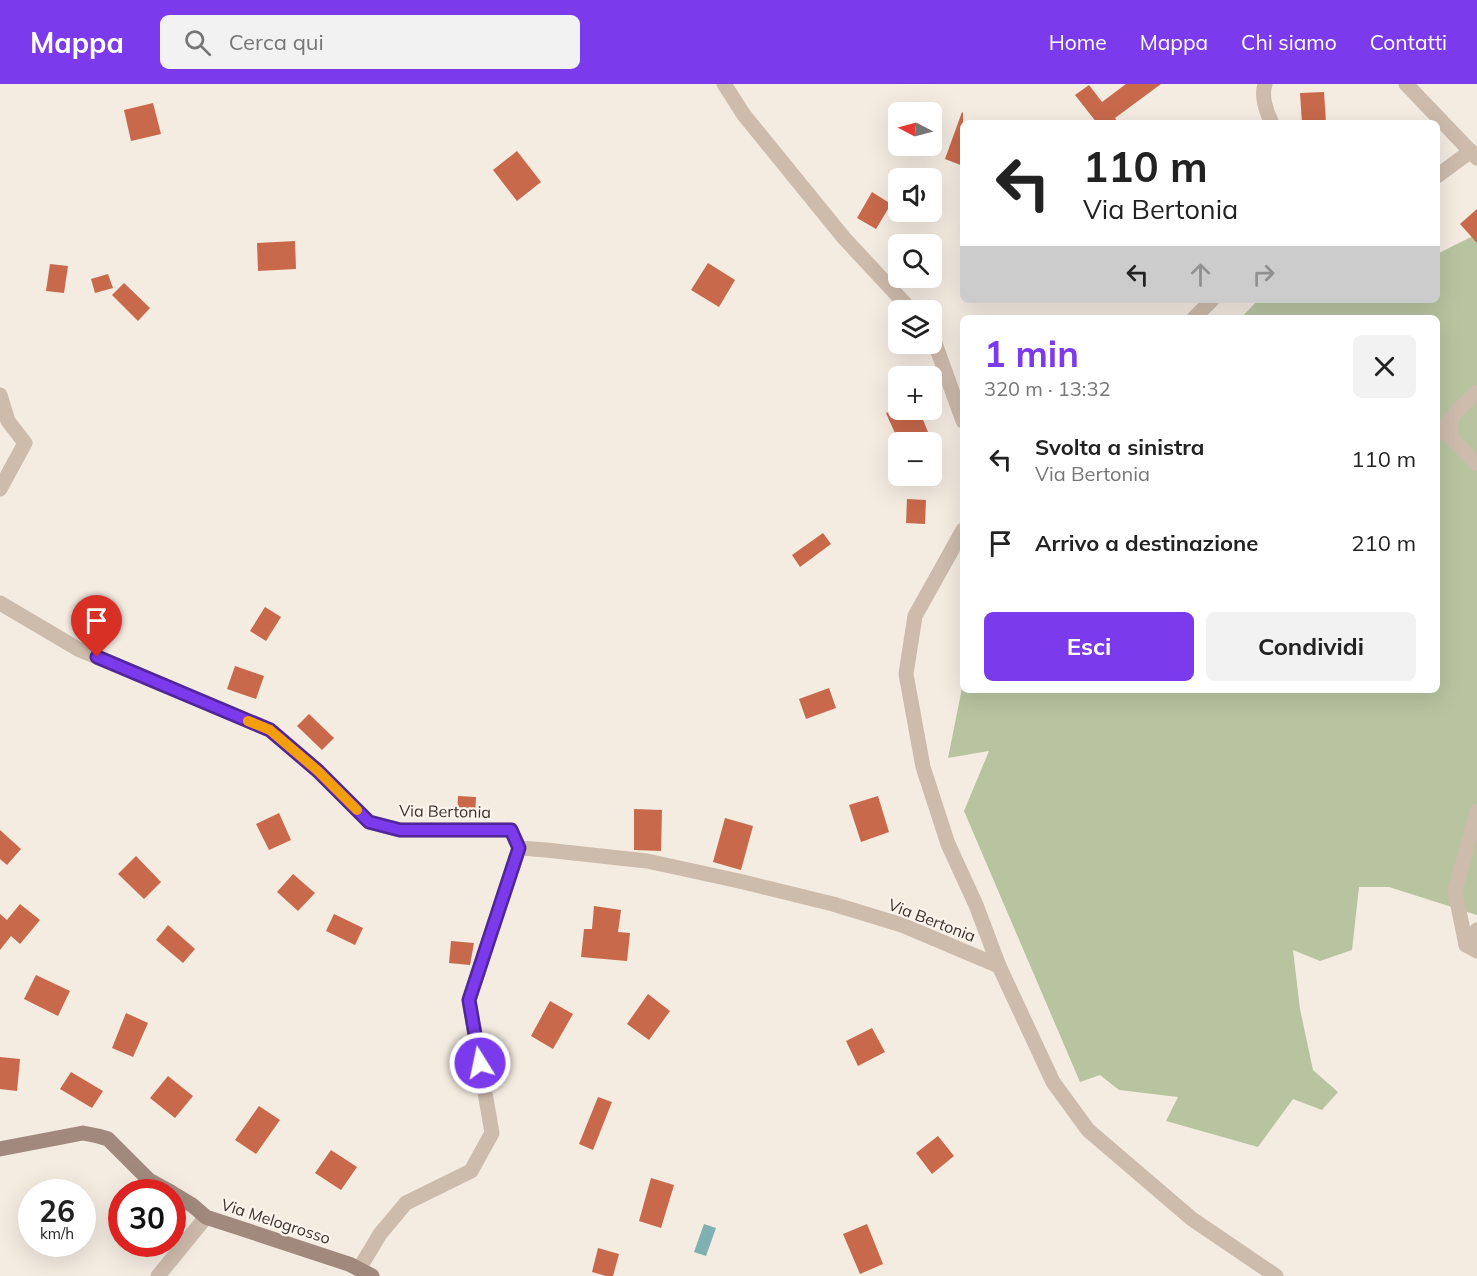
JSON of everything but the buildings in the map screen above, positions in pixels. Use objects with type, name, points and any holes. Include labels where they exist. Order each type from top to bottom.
[{"type":"street","points":[[724,84],[744,115],[844,238],[902,300]]},
{"type":"street","points":[[1265,84],[1266,113],[1270,120]]},
{"type":"street","points":[[1406,84],[1474,155],[1440,174]]},
{"type":"street","points":[[1197,315],[1209,303]]},
{"type":"street","points":[[939,354],[960,413]]},
{"type":"street","points":[[1440,431],[1477,392]]},
{"type":"street","points":[[0,395],[8,421],[25,443],[0,489]]},
{"type":"street","points":[[1451,418],[1451,438],[1477,464]]},
{"type":"street","points":[[960,535],[915,616],[906,674],[923,767],[948,844],[976,905],[999,966],[1053,1082],[1088,1130],[1192,1219],[1276,1276]]},
{"type":"street","name":"Via Bertonia","points":[[0,603],[78,649],[270,730],[318,771],[369,822],[400,830],[511,830],[519,848],[647,861],[771,889],[833,904],[902,926],[999,966]]},
{"type":"street","points":[[1472,948],[1455,891],[1477,811]]},
{"type":"street","points":[[365,1273],[380,1234],[406,1203],[471,1171],[492,1133],[469,1000],[519,848]]},
{"type":"street","points":[[1472,948],[1477,930]]},
{"type":"street","name":"Via Melogrosso","points":[[0,1149],[83,1133],[108,1139],[148,1179]]},
{"type":"street","name":"Via Melogrosso","points":[[186,1201],[206,1217],[349,1264],[365,1273]]},
{"type":"street","points":[[158,1276],[206,1217]]},
{"type":"green space","points":[[1477,234],[1477,915],[1389,887],[1359,887],[1352,950],[1320,961],[1293,950],[1300,1009],[1313,1070],[1338,1092],[1322,1110],[1293,1099],[1258,1147],[1166,1121],[1178,1097],[1119,1090],[1100,1075],[1080,1082],[964,811],[989,751],[948,758],[961,693],[1440,693],[1440,315],[1244,315],[1255,303],[1440,303],[1440,252]]},
{"type":"water","points":[[704,1224],[716,1228],[706,1256],[694,1252]]},
{"type":"slow traffic","points":[[248,721],[270,730],[318,771],[357,810]]},
{"type":"route","points":[[97,657],[270,730],[318,771],[369,822],[400,830],[511,830],[519,848],[469,1000],[480,1063]]}]
